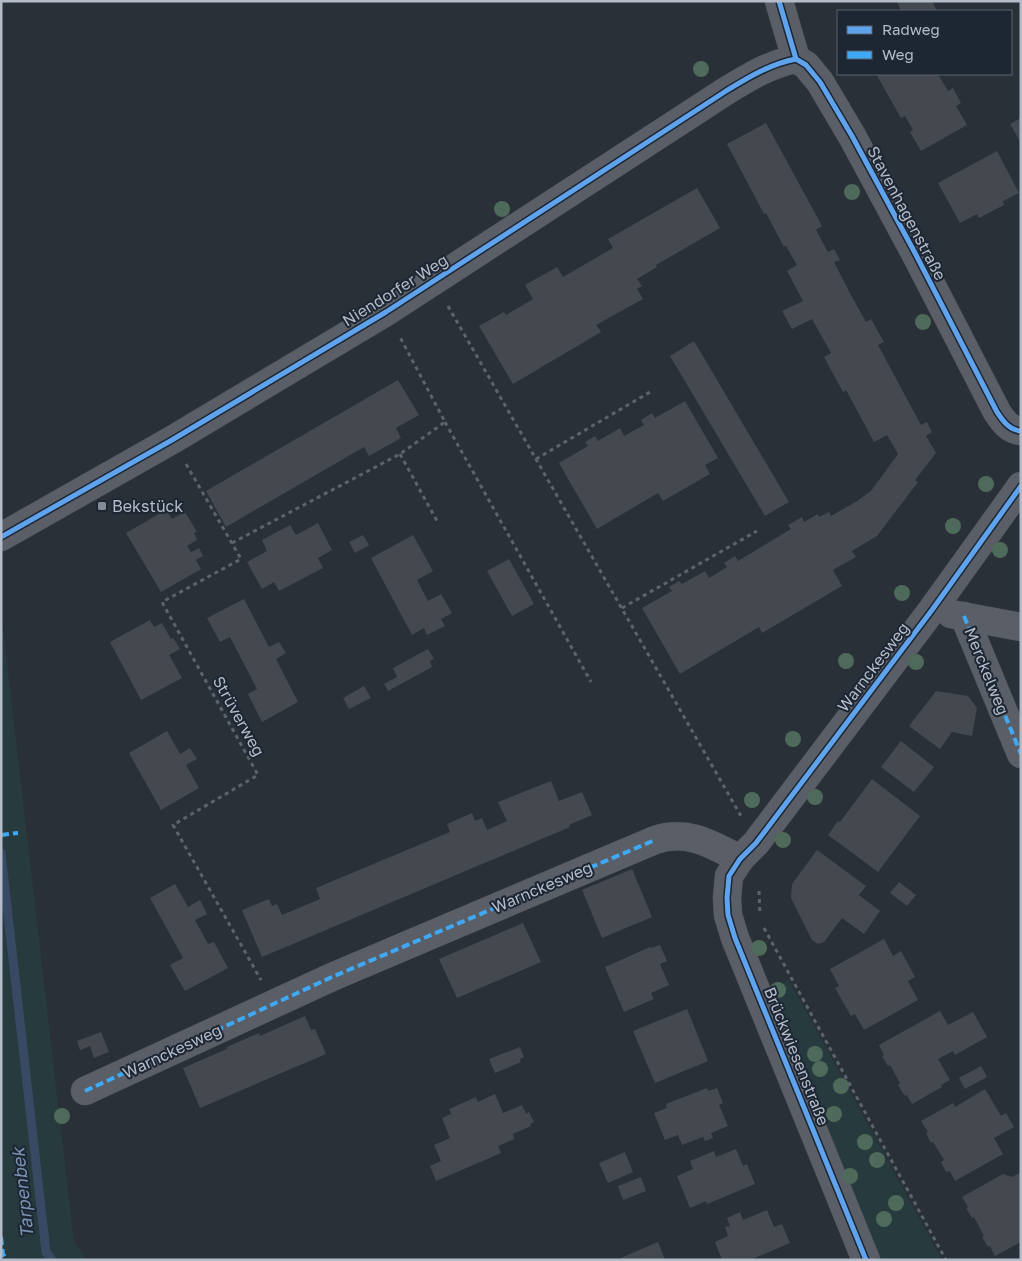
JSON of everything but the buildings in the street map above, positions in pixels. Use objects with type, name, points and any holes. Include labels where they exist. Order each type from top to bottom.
[{"type":"street","points":[[779,1],[796,59]]},
{"type":"street","name":"Niendorfer Weg","points":[[1,537],[172,440],[386,312],[726,91],[763,69],[796,59]]},
{"type":"street","name":"Stavenhagenstraße","points":[[796,59],[806,65],[820,82],[852,136],[915,252],[997,412],[1006,424],[1021,432]]},
{"type":"street","name":"Warnckesweg","points":[[85,1092],[332,977],[662,837],[682,835],[716,846],[748,851],[932,610],[1021,486]]},
{"type":"street","name":"Merckelweg","points":[[932,610],[1021,627]]},
{"type":"street","name":"Merckelweg","points":[[964,616],[1021,754]]},
{"type":"street","name":"Brückwiesenstraße","points":[[748,851],[730,876],[727,898],[728,915],[866,1260]]},
{"type":"path","points":[[433,282],[622,608],[748,851]]},
{"type":"path","points":[[386,312],[445,422],[591,682]]},
{"type":"path","points":[[536,460],[650,392]]},
{"type":"path","points":[[232,542],[400,454],[445,422]]},
{"type":"path","points":[[400,454],[437,521]]},
{"type":"path","points":[[622,608],[756,531]]},
{"type":"path","points":[[759,891],[760,920],[946,1260]]},
{"type":"green space","points":[[1,622],[74,1242],[87,1260],[1,1260]]},
{"type":"green space","points":[[789,980],[942,1260],[881,1260],[768,990]]},
{"type":"waterway","name":"Tarpenbek","points":[[1,853],[46,1252],[52,1260]]},
{"type":"marked path","points":[[964,616],[1021,754]]},
{"type":"marked path","points":[[1,835],[18,833]]},
{"type":"marked path","points":[[85,1091],[332,977],[655,840]]},
{"type":"marked path","points":[[1,1237],[3,1254],[7,1260]]},
{"type":"cycle path","points":[[779,1],[796,59],[806,65],[820,82],[852,136],[997,412],[1010,427],[1021,431]]},
{"type":"cycle path","points":[[1,537],[172,440],[386,312],[751,76],[786,61],[796,59]]},
{"type":"cycle path","points":[[866,1260],[735,938],[728,915],[729,876],[740,859],[756,843],[932,610],[1021,486]]},
{"type":"place","name":"Bekstück","points":[[102,506]]}]
